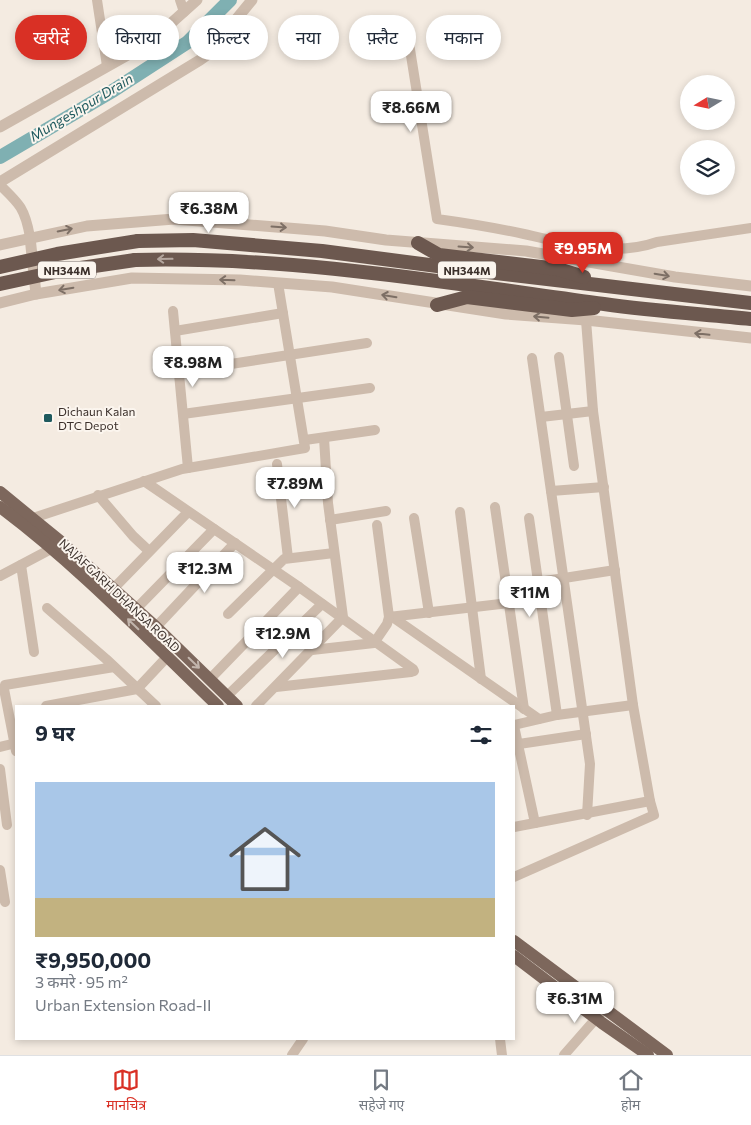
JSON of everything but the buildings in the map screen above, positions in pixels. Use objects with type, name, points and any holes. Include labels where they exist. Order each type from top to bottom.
[{"type":"highway","name":"NH344M","points":[[0,267],[57,254],[138,241],[193,240],[249,244],[751,303]]},
{"type":"highway","points":[[418,243],[439,255],[558,269],[613,286]]},
{"type":"highway","name":"NH344M","points":[[0,284],[60,271],[135,260],[191,258],[258,262],[428,280],[607,304],[751,319]]},
{"type":"highway","points":[[437,304],[467,297],[572,310],[597,308],[607,304]]},
{"type":"main road","points":[[0,492],[55,545],[113,589],[156,627],[235,705]]},
{"type":"main road","points":[[0,507],[27,520]]},
{"type":"main road","name":"NAJAFGARH DHANSA ROAD","points":[[55,545],[106,598],[217,705]]},
{"type":"main road","points":[[515,947],[600,1014],[648,1055]]},
{"type":"main road","points":[[600,1014],[667,1055]]},
{"type":"street","points":[[97,0],[100,15]]},
{"type":"street","points":[[180,0],[184,12]]},
{"type":"street","points":[[179,16],[197,0]]},
{"type":"street","points":[[36,294],[28,222],[21,206],[0,183],[207,55],[252,0]]},
{"type":"street","points":[[107,60],[108,66]]},
{"type":"street","points":[[0,127],[119,60]]},
{"type":"street","points":[[412,60],[437,218],[578,245],[611,249],[643,247],[657,242],[751,228]]},
{"type":"street","points":[[0,245],[87,226],[174,219],[325,231],[418,243],[526,252],[675,277],[751,286]]},
{"type":"street","points":[[575,259],[578,245]]},
{"type":"street","points":[[0,303],[36,294],[132,278],[278,283],[332,287],[506,314],[586,320],[634,327],[751,338]]},
{"type":"street","points":[[27,520],[98,495],[188,468],[303,449],[306,445],[278,283]]},
{"type":"street","points":[[173,311],[188,468]]},
{"type":"street","points":[[175,331],[282,313]]},
{"type":"street","points":[[515,877],[654,815],[634,705],[593,411],[586,320]]},
{"type":"street","points":[[179,372],[367,343]]},
{"type":"street","points":[[558,357],[574,466]]},
{"type":"street","points":[[532,358],[584,711],[590,764],[587,814]]},
{"type":"street","points":[[183,414],[370,388]]},
{"type":"street","points":[[541,417],[593,411]]},
{"type":"street","points":[[304,440],[375,430]]},
{"type":"street","points":[[324,438],[330,520],[343,617]]},
{"type":"street","points":[[277,464],[288,558]]},
{"type":"street","points":[[144,481],[343,617],[411,666],[414,671],[276,687]]},
{"type":"street","points":[[551,491],[604,487]]},
{"type":"street","points":[[98,495],[133,536],[150,551]]},
{"type":"street","points":[[494,507],[524,709]]},
{"type":"street","points":[[330,520],[386,511]]},
{"type":"street","points":[[113,589],[188,512]]},
{"type":"street","points":[[460,512],[481,679]]},
{"type":"street","points":[[414,518],[429,613]]},
{"type":"street","points":[[529,518],[557,715]]},
{"type":"street","points":[[312,650],[358,646],[376,642],[387,624],[390,616],[377,525]]},
{"type":"street","points":[[136,609],[214,529]]},
{"type":"street","points":[[156,627],[235,543]]},
{"type":"street","points":[[0,576],[55,545]]},
{"type":"street","points":[[228,614],[282,560],[334,553]]},
{"type":"street","points":[[21,565],[34,652]]},
{"type":"street","points":[[507,587],[615,570]]},
{"type":"street","points":[[210,679],[300,587]]},
{"type":"street","points":[[390,616],[509,603]]},
{"type":"street","points":[[227,696],[322,604]]},
{"type":"street","points":[[48,608],[155,705]]},
{"type":"street","points":[[390,616],[539,719]]},
{"type":"street","points":[[257,705],[343,617]]},
{"type":"street","points":[[51,705],[137,689],[167,657]]},
{"type":"street","points":[[15,738],[12,713],[4,689],[5,685],[114,667]]},
{"type":"street","points":[[515,726],[557,715],[634,705]]},
{"type":"street","points":[[515,730],[535,823]]},
{"type":"street","points":[[519,744],[586,734]]},
{"type":"street","points":[[0,747],[15,746]]},
{"type":"street","points":[[0,769],[8,825]]},
{"type":"street","points":[[515,827],[650,801]]},
{"type":"street","points":[[0,870],[5,902]]},
{"type":"street","points":[[567,1054],[600,1014]]},
{"type":"street","points":[[292,1055],[302,1040]]},
{"type":"street","points":[[500,1040],[502,1055]]},
{"type":"waterway","name":"Mungeshpur Drain","points":[[0,157],[114,90],[188,42],[230,0]]},
{"type":"place","name":"Dichaun Kalan DTC Depot","points":[[48,418]]}]
